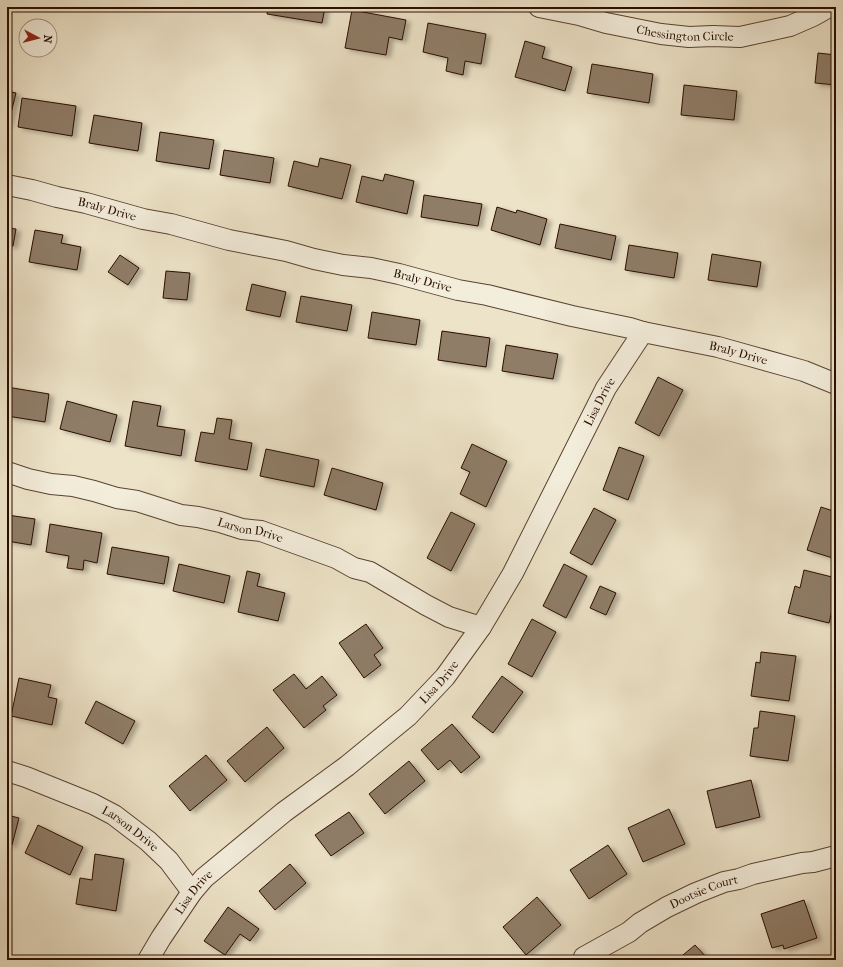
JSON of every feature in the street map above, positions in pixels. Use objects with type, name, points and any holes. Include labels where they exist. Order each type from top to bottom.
[{"type":"street","name":"Chessington Circle","points":[[539,7],[661,34],[689,37],[740,37],[790,26],[829,7]]},
{"type":"street","name":"Braly Drive","points":[[7,185],[171,224],[229,240],[286,251],[314,259],[400,274],[458,290],[487,295],[643,332],[718,347],[804,371],[836,384]]},
{"type":"street","name":"Lisa Drive","points":[[148,960],[192,892],[204,878],[284,812],[347,766],[408,716],[445,677],[481,627],[513,573],[606,388],[643,332]]},
{"type":"street","name":"Larson Drive","points":[[7,472],[51,484],[73,486],[117,498],[137,501],[181,515],[205,518],[242,529],[261,531],[336,558],[354,568],[370,572],[449,617],[481,627]]},
{"type":"street","name":"Larson Drive","points":[[7,771],[26,776],[86,801],[114,815],[148,841],[169,861],[192,892]]},
{"type":"street","name":"Dootsie Court","points":[[584,958],[629,932],[640,923],[667,907],[696,893],[724,882],[753,874],[836,856]]},
{"type":"building","points":[[268,7],[325,7],[322,23],[267,14]]},
{"type":"building","points":[[352,10],[406,20],[402,40],[389,37],[386,55],[345,48]]},
{"type":"building","points":[[428,23],[486,34],[481,64],[465,61],[463,75],[446,71],[448,58],[423,52]]},
{"type":"building","points":[[525,41],[545,47],[542,58],[572,67],[565,91],[515,77]]},
{"type":"building","points":[[818,53],[836,55],[836,85],[815,83]]},
{"type":"building","points":[[592,64],[653,74],[649,103],[587,93]]},
{"type":"building","points":[[684,85],[737,91],[734,120],[681,115]]},
{"type":"building","points":[[7,91],[16,93],[8,125],[7,125]]},
{"type":"building","points":[[22,98],[76,106],[72,136],[18,127]]},
{"type":"building","points":[[94,115],[142,123],[138,151],[89,143]]},
{"type":"building","points":[[160,132],[214,140],[209,169],[156,161]]},
{"type":"building","points":[[224,150],[274,158],[270,183],[220,175]]},
{"type":"building","points":[[320,158],[351,165],[342,199],[288,186],[294,161],[318,167]]},
{"type":"building","points":[[385,174],[414,181],[407,214],[356,202],[362,176],[383,181]]},
{"type":"building","points":[[424,195],[482,204],[478,226],[421,217]]},
{"type":"building","points":[[497,207],[516,213],[517,210],[547,219],[540,245],[491,230]]},
{"type":"building","points":[[560,224],[616,236],[611,260],[555,248]]},
{"type":"building","points":[[7,228],[16,229],[13,246],[7,245]]},
{"type":"building","points":[[35,230],[63,235],[61,243],[81,247],[77,270],[29,262]]},
{"type":"building","points":[[629,245],[678,253],[674,278],[625,270]]},
{"type":"building","points":[[712,254],[761,262],[757,287],[708,280]]},
{"type":"building","points":[[120,255],[139,268],[128,285],[108,272]]},
{"type":"building","points":[[166,271],[190,273],[187,300],[163,298]]},
{"type":"building","points":[[252,284],[286,292],[280,317],[246,310]]},
{"type":"building","points":[[301,296],[352,305],[347,331],[296,322]]},
{"type":"building","points":[[372,312],[420,320],[416,345],[368,338]]},
{"type":"building","points":[[442,331],[490,338],[486,367],[438,360]]},
{"type":"building","points":[[506,345],[558,354],[553,379],[502,371]]},
{"type":"building","points":[[658,377],[683,390],[659,436],[635,423]]},
{"type":"building","points":[[7,387],[49,394],[45,422],[7,416]]},
{"type":"building","points":[[67,401],[117,415],[110,442],[60,429]]},
{"type":"building","points":[[133,401],[161,406],[157,426],[185,430],[181,456],[125,446]]},
{"type":"building","points":[[217,418],[232,420],[229,439],[252,443],[247,470],[195,461],[201,432],[214,434]]},
{"type":"building","points":[[472,444],[507,461],[486,507],[460,494],[470,472],[461,468]]},
{"type":"building","points":[[619,447],[644,456],[628,500],[603,490]]},
{"type":"building","points":[[266,449],[319,460],[314,487],[260,476]]},
{"type":"building","points":[[836,459],[836,481],[832,480]]},
{"type":"building","points":[[332,468],[383,483],[376,510],[324,495]]},
{"type":"building","points":[[821,507],[836,512],[836,559],[807,550]]},
{"type":"building","points":[[594,508],[616,520],[592,565],[570,553]]},
{"type":"building","points":[[451,512],[475,524],[451,571],[427,558]]},
{"type":"building","points":[[7,515],[35,519],[31,545],[7,541]]},
{"type":"building","points":[[50,524],[102,533],[97,563],[84,560],[83,570],[67,568],[69,556],[46,552]]},
{"type":"building","points":[[112,547],[169,557],[164,584],[107,574]]},
{"type":"building","points":[[179,564],[230,576],[224,603],[173,591]]},
{"type":"building","points":[[564,564],[587,576],[566,618],[543,606]]},
{"type":"building","points":[[804,570],[836,578],[836,594],[829,623],[788,613],[795,586],[800,588]]},
{"type":"building","points":[[247,571],[260,574],[257,586],[285,593],[278,621],[238,612]]},
{"type":"building","points":[[600,586],[616,593],[606,615],[590,608]]},
{"type":"building","points":[[532,619],[556,632],[532,677],[508,664]]},
{"type":"building","points":[[366,624],[383,648],[374,655],[381,665],[364,678],[339,643]]},
{"type":"building","points":[[761,652],[796,656],[789,701],[751,696],[756,662],[760,663]]},
{"type":"building","points":[[294,674],[306,689],[322,676],[337,695],[323,706],[326,710],[304,728],[273,690]]},
{"type":"building","points":[[502,676],[523,692],[493,733],[472,717]]},
{"type":"building","points":[[19,678],[51,685],[48,697],[57,699],[52,725],[11,716]]},
{"type":"building","points":[[96,701],[135,721],[123,744],[85,723]]},
{"type":"building","points":[[760,711],[795,716],[788,761],[750,756],[754,728],[758,728]]},
{"type":"building","points":[[452,724],[480,757],[461,773],[450,760],[438,770],[421,750]]},
{"type":"building","points":[[267,727],[284,748],[245,782],[227,761]]},
{"type":"building","points":[[206,755],[227,780],[190,811],[169,786]]},
{"type":"building","points":[[409,761],[425,781],[385,814],[369,794]]},
{"type":"building","points":[[751,780],[760,817],[716,828],[707,791]]},
{"type":"building","points":[[669,809],[685,844],[643,862],[628,828]]},
{"type":"building","points":[[349,812],[364,833],[331,856],[315,835]]},
{"type":"building","points":[[7,815],[19,818],[12,845],[7,844]]},
{"type":"building","points":[[38,825],[83,847],[70,875],[25,853]]},
{"type":"building","points":[[608,845],[627,874],[589,899],[570,870]]},
{"type":"building","points":[[95,854],[124,859],[116,911],[76,904],[80,878],[92,880]]},
{"type":"building","points":[[290,864],[306,883],[275,910],[259,891]]},
{"type":"building","points":[[537,897],[561,925],[526,955],[503,927]]},
{"type":"building","points":[[804,900],[817,938],[784,949],[783,945],[772,948],[761,914]]},
{"type":"building","points":[[228,907],[259,929],[250,941],[240,934],[225,955],[204,941]]},
{"type":"building","points":[[695,945],[709,960],[677,960]]}]
